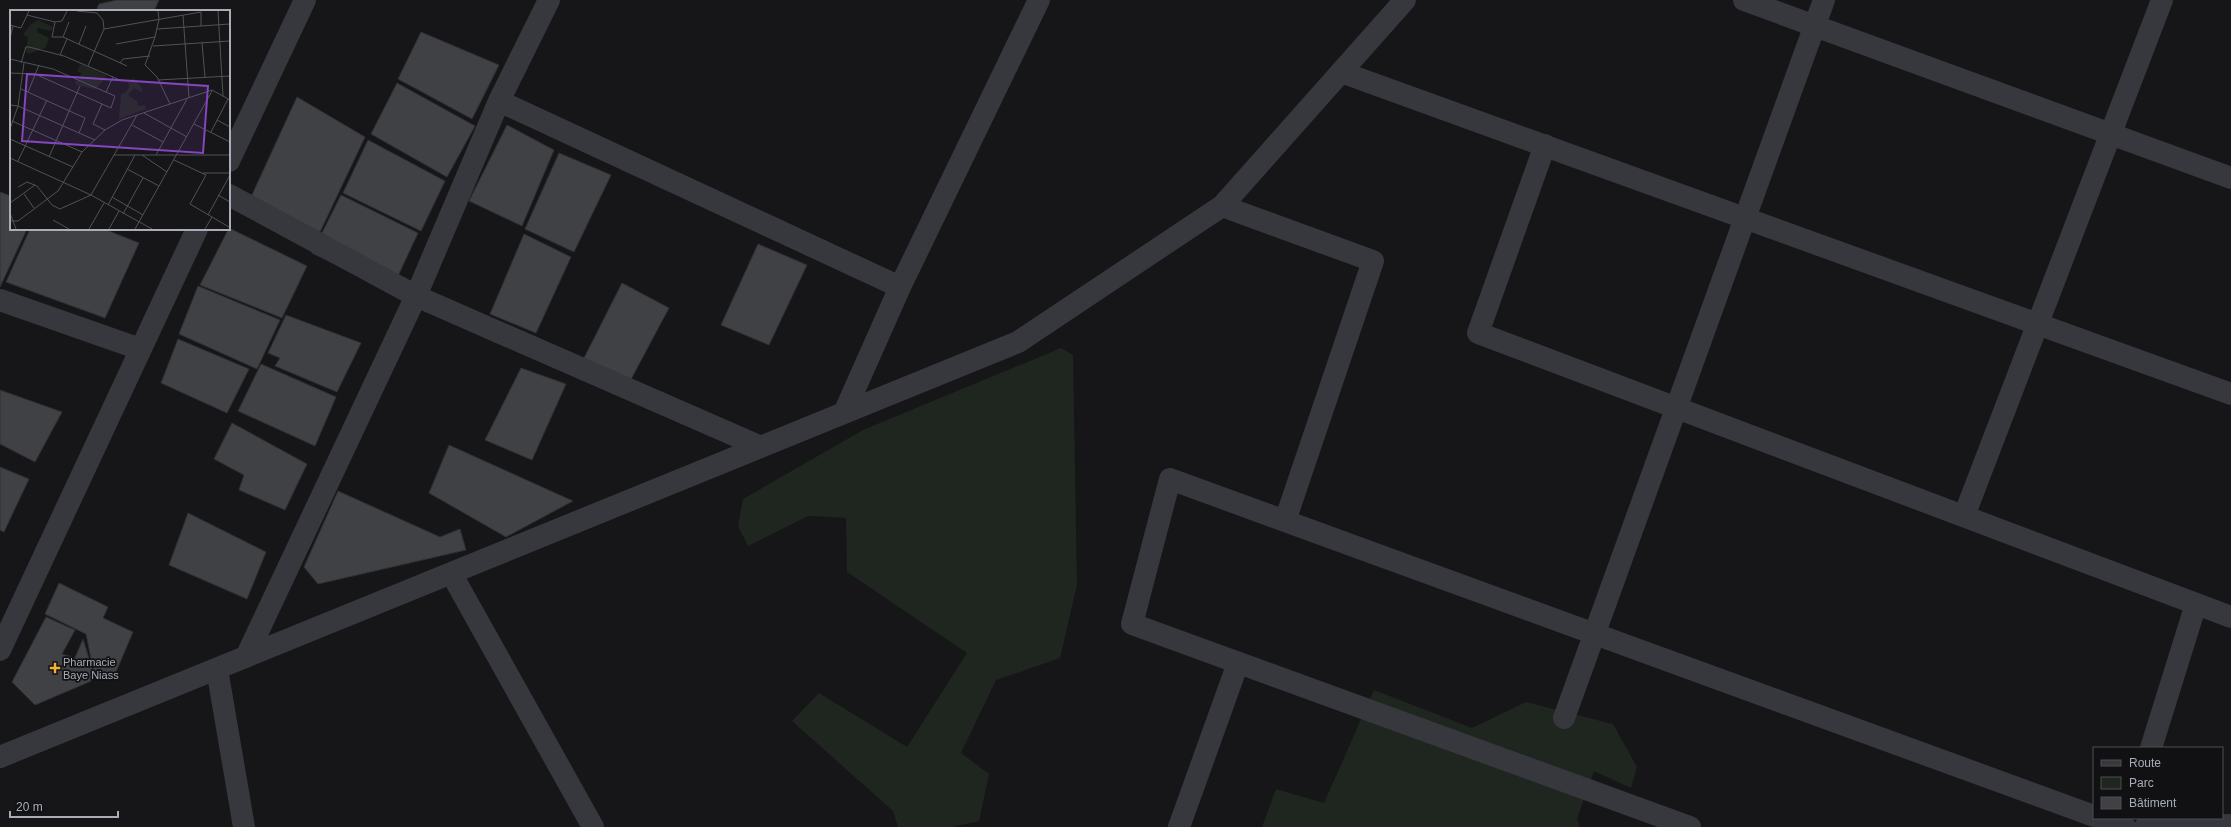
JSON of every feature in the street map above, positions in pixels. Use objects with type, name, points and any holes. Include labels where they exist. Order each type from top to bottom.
[{"type":"street","points":[[230,159],[305,0]]},
{"type":"street","points":[[246,657],[416,296],[498,102],[549,0]]},
{"type":"street","points":[[844,413],[900,287],[1039,0]]},
{"type":"street","points":[[0,757],[1018,342],[1222,206],[1405,0]]},
{"type":"street","points":[[1744,0],[2231,178]]},
{"type":"street","points":[[1564,718],[1824,0]]},
{"type":"street","points":[[1964,516],[2162,0]]},
{"type":"street","points":[[1341,72],[2231,394]]},
{"type":"street","points":[[498,102],[900,287]]},
{"type":"street","points":[[1545,145],[1478,333],[2231,617]]},
{"type":"street","points":[[230,196],[416,296],[761,447]]},
{"type":"street","points":[[1222,206],[1373,261],[1285,521]]},
{"type":"street","points":[[0,650],[197,230]]},
{"type":"street","points":[[0,300],[140,349]]},
{"type":"street","points":[[1690,827],[1132,624],[1170,479],[2093,816]]},
{"type":"street","points":[[452,573],[593,827]]},
{"type":"street","points":[[2151,747],[2196,604]]},
{"type":"street","points":[[1179,827],[1238,663]]},
{"type":"street","points":[[217,669],[244,827]]},
{"type":"street","points":[[2103,819],[2126,827]]},
{"type":"street","points":[[2145,827],[2231,825]]},
{"type":"green space","points":[[1061,348],[1073,355],[1077,585],[1060,658],[996,680],[961,753],[989,774],[979,821],[952,827],[898,827],[893,811],[792,721],[819,693],[907,747],[967,653],[847,572],[846,518],[808,516],[748,546],[738,526],[743,499],[863,430]]},
{"type":"green space","points":[[1374,690],[1472,728],[1526,702],[1613,724],[1637,767],[1631,788],[1594,771],[1577,819],[1580,827],[1262,827],[1276,789],[1324,803]]},
{"type":"building","points":[[117,0],[159,0],[154,10],[96,10],[99,4]]},
{"type":"building","points":[[421,32],[499,65],[472,119],[398,79]]},
{"type":"building","points":[[397,83],[475,126],[447,177],[371,134]]},
{"type":"building","points":[[297,97],[365,137],[320,232],[251,197]]},
{"type":"building","points":[[507,125],[554,150],[522,226],[469,201]]},
{"type":"building","points":[[368,140],[445,181],[421,231],[343,193]]},
{"type":"building","points":[[559,153],[611,175],[574,252],[525,229]]},
{"type":"building","points":[[0,192],[10,196],[10,230],[27,230],[0,287]]},
{"type":"building","points":[[341,195],[418,233],[391,291],[312,253]]},
{"type":"building","points":[[230,228],[307,266],[282,318],[200,285]]},
{"type":"building","points":[[30,230],[106,230],[139,243],[105,318],[6,282]]},
{"type":"building","points":[[524,234],[571,257],[536,333],[490,314]]},
{"type":"building","points":[[758,244],[807,265],[769,345],[721,325]]},
{"type":"building","points":[[622,283],[669,308],[629,383],[582,362]]},
{"type":"building","points":[[198,286],[280,320],[257,369],[179,334]]},
{"type":"building","points":[[286,315],[361,343],[337,392],[275,366],[280,358],[268,353]]},
{"type":"building","points":[[178,339],[249,369],[227,413],[161,383]]},
{"type":"building","points":[[261,364],[336,397],[315,446],[238,411]]},
{"type":"building","points":[[521,368],[566,384],[532,460],[485,440]]},
{"type":"building","points":[[0,390],[62,412],[35,462],[0,444]]},
{"type":"building","points":[[232,423],[307,464],[285,510],[239,490],[244,475],[214,459]]},
{"type":"building","points":[[449,445],[573,501],[506,537],[429,493]]},
{"type":"building","points":[[0,467],[29,479],[4,532],[0,530]]},
{"type":"building","points":[[338,491],[440,537],[460,529],[466,550],[318,584],[304,567]]},
{"type":"building","points":[[188,513],[266,552],[247,599],[169,565]]},
{"type":"building","points":[[59,583],[108,607],[103,618],[133,632],[116,672],[95,678],[86,634],[45,614]]},
{"type":"building","name":"Pharmacie Baye Niass","points":[[46,617],[75,630],[62,654],[75,658],[83,639],[95,678],[35,705],[12,682]]},
{"type":"place","name":"Pharmacie Baye Niass","points":[[55,668]]}]
